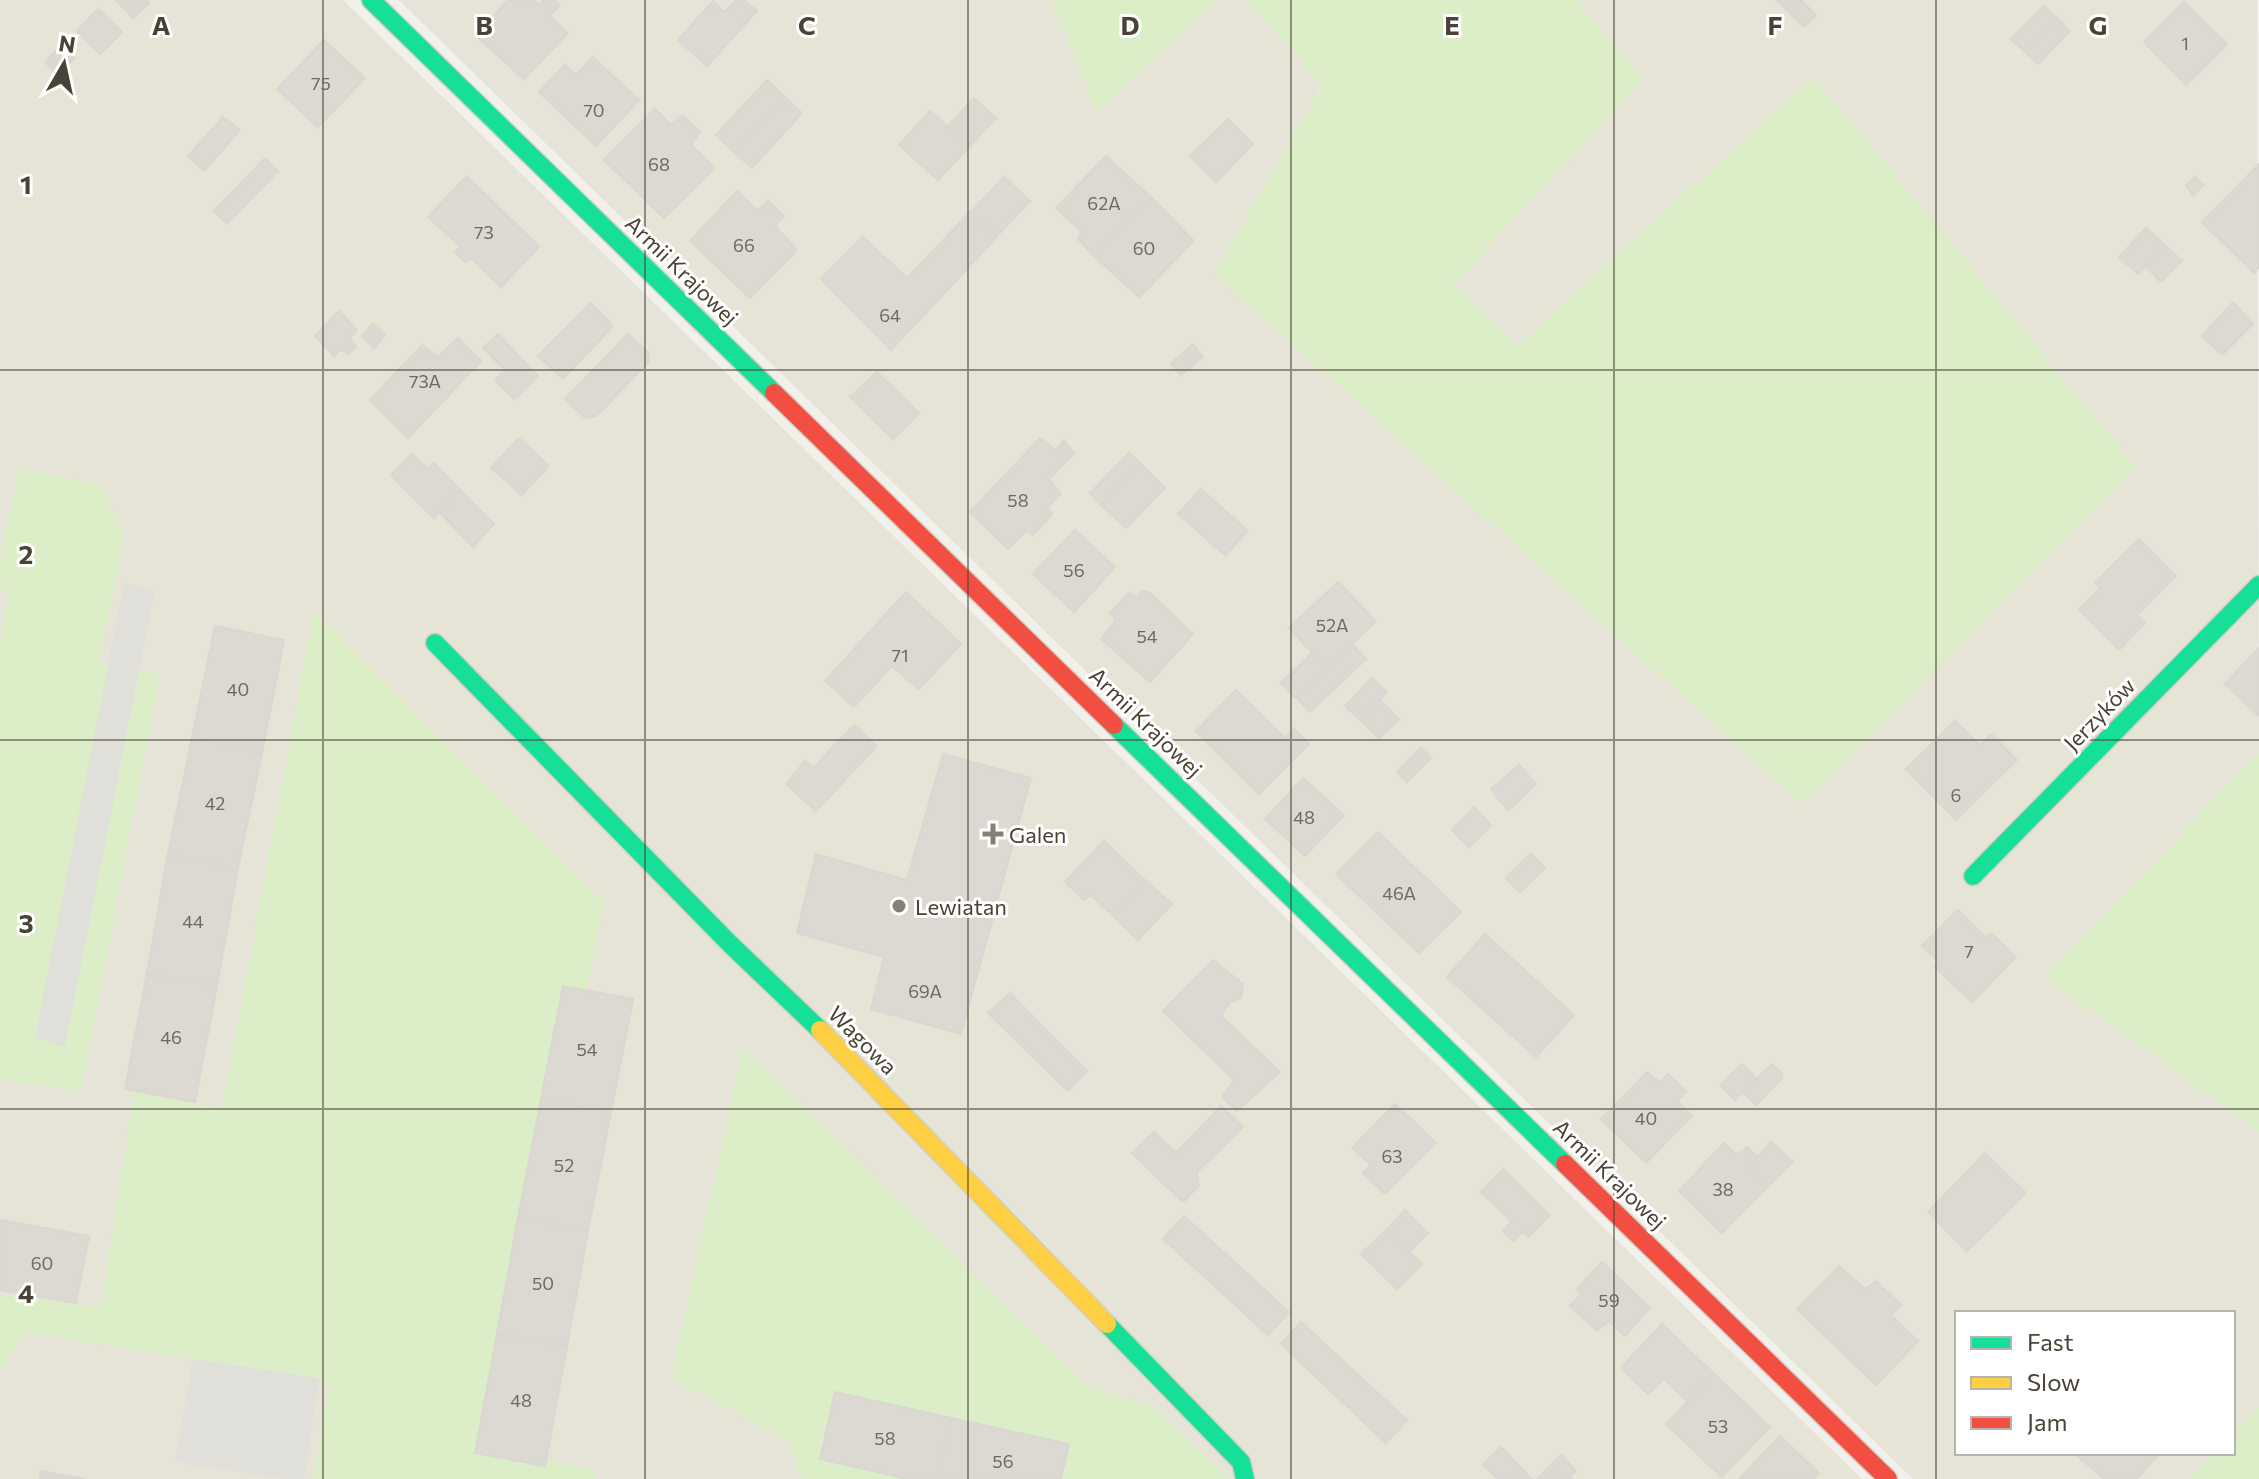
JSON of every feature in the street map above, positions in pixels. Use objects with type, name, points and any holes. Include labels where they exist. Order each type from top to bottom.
[{"type":"street","name":"Armii Krajowej","points":[[371,0],[1888,1479]]},
{"type":"street","name":"Jerzyków","points":[[1973,876],[2259,585]]},
{"type":"street","name":"Wagowa","points":[[435,643],[730,944],[849,1058],[1241,1462],[1245,1479]]},
{"type":"shaded area","points":[[0,0],[343,0],[1862,1479],[0,1479],[0,1080],[81,1091],[160,675],[0,641]]},
{"type":"shaded area","points":[[399,0],[1051,0],[1098,111],[1216,0],[1246,0],[1322,83],[1216,274],[1802,804],[1814,78],[1517,345],[1454,284],[1643,79],[1577,0],[2257,0],[2259,753],[2044,977],[2259,1131],[2259,1407],[2235,1432],[2235,1311],[1955,1311],[1955,1455],[2213,1455],[2190,1479],[1913,1479]]},
{"type":"shaded area","points":[[124,583],[155,590],[65,1047],[35,1038]]},
{"type":"shaded area","points":[[193,1359],[319,1378],[304,1479],[285,1479],[175,1462]]},
{"type":"green space","points":[[1051,0],[1216,0],[1097,112]]},
{"type":"green space","points":[[1246,0],[1577,0],[1643,79],[1454,284],[1517,345],[1814,77],[2136,467],[1802,804],[1215,274],[1322,84]]},
{"type":"green space","points":[[19,468],[102,485],[124,539],[98,661],[160,675],[81,1091],[0,1080],[0,641],[10,591],[0,588],[0,560]]},
{"type":"green space","points":[[314,610],[604,901],[492,1447],[597,1470],[596,1479],[314,1479],[329,1381],[25,1332],[0,1370],[0,1294],[101,1308],[134,1092],[222,1109]]},
{"type":"green space","points":[[2259,753],[2259,1131],[2044,977]]},
{"type":"green space","points":[[743,1048],[1089,1387],[1153,1407],[1229,1479],[802,1479],[787,1440],[671,1378]]},
{"type":"green space","points":[[2259,1407],[2259,1479],[2190,1479],[2213,1455],[2235,1455],[2235,1432]]},
{"type":"building","points":[[116,0],[147,0],[149,3],[133,18]]},
{"type":"building","points":[[508,0],[534,0],[539,5],[544,0],[555,0],[560,5],[550,16],[568,33],[524,79],[475,35]]},
{"type":"building","points":[[736,0],[744,0],[757,11],[707,66],[678,40],[713,1],[725,12]]},
{"type":"building","points":[[1777,0],[1801,0],[1816,15],[1804,27]]},
{"type":"building","points":[[2184,2],[2227,44],[2186,85],[2144,42]]},
{"type":"building","points":[[2044,6],[2056,17],[2023,50],[2011,39]]},
{"type":"building","points":[[98,9],[122,32],[100,54],[77,31]]},
{"type":"building","points":[[2056,17],[2070,31],[2038,64],[2023,50]]},
{"type":"building","points":[[324,40],[365,78],[318,127],[277,89]]},
{"type":"building","points":[[62,44],[75,57],[58,75],[45,62]]},
{"type":"building","points":[[593,57],[639,100],[596,146],[539,92],[565,65],[576,75]]},
{"type":"building","points":[[767,80],[784,96],[734,152],[716,135]]},
{"type":"building","points":[[784,96],[802,113],[752,168],[734,152]]},
{"type":"building","points":[[974,98],[996,118],[970,146],[948,126]]},
{"type":"building","points":[[655,109],[671,125],[682,115],[700,132],[691,145],[715,168],[664,218],[604,160]]},
{"type":"building","points":[[930,111],[969,147],[938,180],[899,145]]},
{"type":"building","points":[[223,117],[240,130],[204,171],[188,156]]},
{"type":"building","points":[[1228,119],[1253,144],[1216,182],[1190,156]]},
{"type":"building","points":[[1106,156],[1152,198],[1094,256],[1078,239],[1081,231],[1056,208]]},
{"type":"building","points":[[265,158],[278,171],[227,224],[214,211]]},
{"type":"building","points":[[2259,164],[2259,267],[2254,273],[2202,222]]},
{"type":"building","points":[[467,176],[539,247],[501,287],[471,258],[466,262],[455,253],[461,247],[428,217]]},
{"type":"building","points":[[1004,177],[1030,201],[997,236],[971,212]]},
{"type":"building","points":[[2195,177],[2204,185],[2193,195],[2186,185]]},
{"type":"building","points":[[737,191],[758,211],[768,201],[784,216],[775,226],[797,250],[750,298],[690,241]]},
{"type":"building","points":[[1152,198],[1194,241],[1139,297],[1094,256]]},
{"type":"building","points":[[970,212],[997,237],[891,350],[821,279],[863,237],[907,278]]},
{"type":"building","points":[[2146,228],[2165,245],[2138,274],[2119,257]]},
{"type":"building","points":[[2165,245],[2182,261],[2161,282],[2147,268]]},
{"type":"building","points":[[2233,302],[2253,324],[2222,355],[2202,336]]},
{"type":"building","points":[[591,303],[613,326],[563,379],[538,356]]},
{"type":"building","points":[[339,311],[357,330],[350,338],[356,347],[348,354],[341,349],[334,356],[315,336]]},
{"type":"building","points":[[373,324],[385,335],[374,348],[362,336]]},
{"type":"building","points":[[498,334],[538,376],[514,399],[495,381],[505,370],[483,348]]},
{"type":"building","points":[[628,334],[648,352],[649,362],[596,416],[585,418],[565,399]]},
{"type":"building","points":[[458,338],[481,361],[408,438],[370,400],[422,345],[438,357]]},
{"type":"building","points":[[1193,344],[1203,357],[1181,375],[1171,363]]},
{"type":"building","points":[[877,372],[919,413],[893,439],[850,397]]},
{"type":"building","points":[[519,438],[549,466],[522,495],[491,468]]},
{"type":"building","points":[[1040,438],[1056,450],[1064,440],[1074,453],[1049,479],[1061,494],[1048,507],[1052,514],[1033,535],[1026,531],[1008,549],[970,512]]},
{"type":"building","points":[[1129,453],[1141,464],[1101,505],[1090,493]]},
{"type":"building","points":[[412,454],[428,469],[434,463],[460,490],[434,518],[391,475]]},
{"type":"building","points":[[1141,464],[1165,488],[1126,528],[1101,505]]},
{"type":"building","points":[[1201,489],[1248,531],[1225,555],[1178,514]]},
{"type":"building","points":[[460,490],[494,524],[473,547],[440,513]]},
{"type":"building","points":[[1075,530],[1115,567],[1074,612],[1033,574]]},
{"type":"building","points":[[2139,539],[2176,576],[2137,615],[2145,623],[2119,650],[2079,610],[2100,588],[2095,583]]},
{"type":"building","points":[[1338,582],[1376,621],[1327,668],[1289,628]]},
{"type":"building","points":[[1143,591],[1150,593],[1193,634],[1150,682],[1101,639],[1116,621],[1110,613],[1129,593],[1137,598]]},
{"type":"building","points":[[906,592],[961,644],[919,689],[892,666],[854,707],[825,681]]},
{"type":"building","points":[[215,626],[284,640],[262,753],[192,738]]},
{"type":"building","points":[[1352,644],[1366,659],[1310,712],[1296,697]]},
{"type":"building","points":[[2259,648],[2259,716],[2225,684]]},
{"type":"building","points":[[1312,653],[1327,667],[1295,698],[1281,683]]},
{"type":"building","points":[[1372,678],[1387,692],[1360,720],[1345,706]]},
{"type":"building","points":[[1236,690],[1285,738],[1294,729],[1309,744],[1259,794],[1196,731]]},
{"type":"building","points":[[1380,699],[1399,720],[1379,738],[1360,720]]},
{"type":"building","points":[[1955,721],[1980,745],[1991,734],[2017,760],[1956,820],[1906,769]]},
{"type":"building","points":[[854,725],[877,746],[816,811],[786,784],[805,761],[814,767]]},
{"type":"building","points":[[192,738],[262,753],[238,868],[168,854]]},
{"type":"building","points":[[1421,748],[1431,758],[1407,782],[1397,772]]},
{"type":"building","name":"Lewiatan","points":[[943,754],[1031,778],[961,1034],[871,1009],[884,957],[797,933],[816,854],[907,880]]},
{"type":"building","points":[[1519,765],[1536,784],[1508,811],[1491,789]]},
{"type":"building","points":[[1303,778],[1344,815],[1305,856],[1265,819]]},
{"type":"building","points":[[1474,807],[1491,825],[1469,847],[1452,830]]},
{"type":"building","points":[[1378,832],[1461,912],[1419,953],[1336,874]]},
{"type":"building","points":[[1104,841],[1145,880],[1112,915],[1091,895],[1084,900],[1065,882]]},
{"type":"building","points":[[1531,853],[1545,868],[1520,892],[1506,878]]},
{"type":"building","points":[[168,854],[238,868],[217,986],[147,973]]},
{"type":"building","points":[[1145,880],[1172,904],[1138,940],[1112,915]]},
{"type":"building","points":[[1958,910],[1986,938],[1991,933],[2016,957],[1972,1002],[1935,967],[1940,962],[1922,946]]},
{"type":"building","points":[[1485,934],[1574,1015],[1536,1057],[1447,977]]},
{"type":"building","points":[[1213,960],[1243,984],[1241,998],[1229,1003],[1221,1016],[1280,1072],[1237,1111],[1222,1097],[1234,1080],[1163,1011]]},
{"type":"building","points":[[147,973],[217,986],[195,1102],[125,1089]]},
{"type":"building","points":[[563,986],[633,999],[611,1112],[541,1099]]},
{"type":"building","points":[[1010,993],[1087,1071],[1068,1091],[988,1013]]},
{"type":"building","points":[[1742,1064],[1757,1079],[1735,1100],[1720,1085]]},
{"type":"building","points":[[1772,1064],[1783,1074],[1782,1078],[1756,1105],[1743,1092]]},
{"type":"building","points":[[1647,1072],[1660,1083],[1668,1074],[1686,1091],[1677,1101],[1692,1116],[1646,1163],[1601,1119]]},
{"type":"building","points":[[541,1099],[611,1112],[588,1231],[518,1218]]},
{"type":"building","points":[[1395,1104],[1436,1143],[1385,1194],[1363,1173],[1371,1165],[1352,1148]]},
{"type":"building","points":[[1221,1106],[1243,1127],[1197,1172],[1199,1186],[1183,1202],[1132,1153],[1154,1132],[1176,1153]]},
{"type":"building","points":[[1771,1142],[1793,1162],[1768,1187],[1748,1167]]},
{"type":"building","points":[[1724,1143],[1737,1155],[1747,1147],[1756,1155],[1747,1166],[1768,1187],[1722,1233],[1679,1191]]},
{"type":"building","points":[[1985,1153],[2026,1193],[1967,1251],[1928,1212]]},
{"type":"building","points":[[1503,1169],[1550,1215],[1529,1237],[1522,1232],[1513,1241],[1503,1231],[1512,1222],[1481,1192]]},
{"type":"building","points":[[1405,1210],[1428,1233],[1409,1252],[1387,1229]]},
{"type":"building","points":[[1184,1216],[1289,1312],[1268,1335],[1163,1239]]},
{"type":"building","points":[[518,1218],[588,1231],[567,1346],[497,1334]]},
{"type":"building","points":[[0,1220],[89,1236],[76,1303],[0,1290]]},
{"type":"building","points":[[1387,1229],[1422,1264],[1397,1289],[1361,1254]]},
{"type":"building","points":[[1602,1262],[1650,1308],[1625,1336],[1609,1321],[1597,1331],[1570,1306],[1582,1294],[1577,1289]]},
{"type":"building","points":[[1839,1266],[1865,1289],[1876,1281],[1901,1305],[1891,1315],[1918,1341],[1876,1385],[1797,1309]]},
{"type":"building","points":[[1301,1322],[1407,1420],[1386,1443],[1281,1344]]},
{"type":"building","points":[[1662,1324],[1714,1374],[1687,1401],[1664,1379],[1648,1394],[1621,1368]]},
{"type":"building","points":[[497,1334],[567,1346],[545,1466],[475,1453]]},
{"type":"building","points":[[1714,1374],[1770,1427],[1722,1477],[1666,1424]]},
{"type":"building","points":[[835,1392],[951,1418],[937,1479],[908,1479],[820,1459]]},
{"type":"building","points":[[951,1418],[1069,1444],[1061,1479],[937,1479]]},
{"type":"building","points":[[1780,1436],[1819,1473],[1813,1479],[1739,1479]]},
{"type":"building","points":[[1501,1447],[1532,1479],[1498,1479],[1483,1465]]},
{"type":"building","points":[[1561,1455],[1576,1471],[1570,1477],[1572,1479],[1537,1479]]},
{"type":"building","points":[[2076,1455],[2158,1455],[2137,1479],[2104,1479]]},
{"type":"building","points":[[41,1471],[85,1479],[40,1479]]},
{"type":"traffic: fast","points":[[371,0],[774,393]]},
{"type":"traffic: fast","points":[[1973,876],[2259,585]]},
{"type":"traffic: fast","points":[[435,643],[730,944],[820,1030]]},
{"type":"traffic: fast","points":[[1114,725],[1565,1164]]},
{"type":"traffic: fast","points":[[1107,1324],[1241,1462],[1245,1479]]},
{"type":"traffic: slow","points":[[820,1030],[1107,1324]]},
{"type":"traffic: jam","points":[[774,393],[1114,725]]},
{"type":"traffic: jam","points":[[1565,1164],[1888,1479]]},
{"type":"place","name":"Galen","points":[[993,834]]},
{"type":"place","name":"Lewiatan","points":[[899,906]]}]
